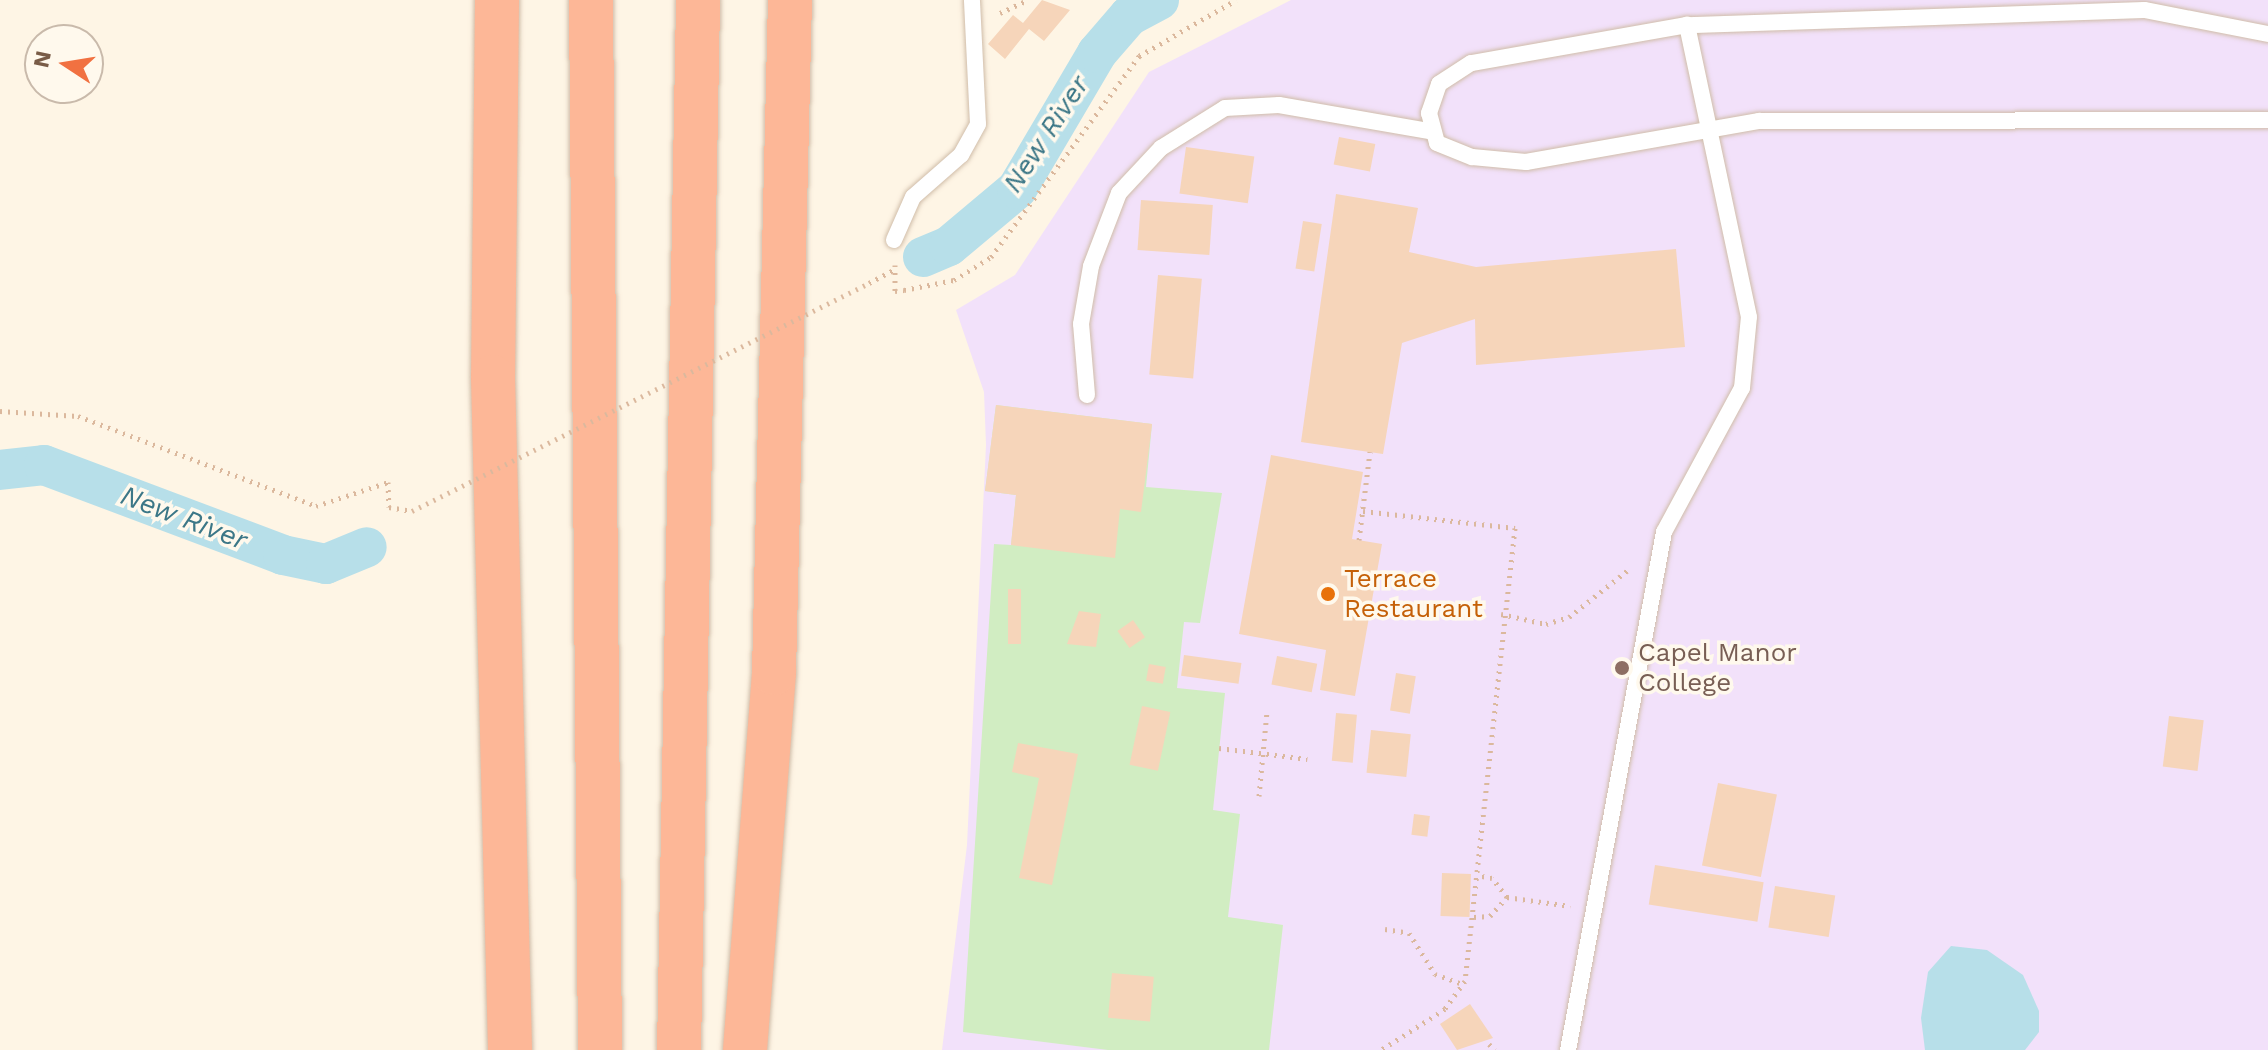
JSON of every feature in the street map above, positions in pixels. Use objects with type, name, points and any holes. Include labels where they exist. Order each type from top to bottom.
[{"type":"highway","points":[[497,0],[493,377],[510,1050]]},
{"type":"highway","points":[[591,0],[600,1050]]},
{"type":"highway","points":[[679,1050],[698,0]]},
{"type":"highway","points":[[745,1050],[774,673],[790,0]]},
{"type":"lane","points":[[894,240],[913,197],[961,155],[978,124],[972,0]]},
{"type":"lane","points":[[2268,34],[2144,10],[1687,25],[1471,63],[1439,84],[1429,113],[1437,143],[1472,157],[1526,162],[1708,134],[1759,121],[2268,120]]},
{"type":"lane","points":[[1568,1050],[1664,532],[1742,388],[1749,317],[1687,25]]},
{"type":"lane","points":[[1087,395],[1081,324],[1091,266],[1119,193],[1161,148],[1225,108],[1279,105],[1434,132]]},
{"type":"path","points":[[0,411],[78,416],[316,506],[388,482],[389,507],[412,511],[895,269],[895,291],[954,280],[991,257],[1139,56],[1236,0]]},
{"type":"path","points":[[1359,540],[1370,452]]},
{"type":"path","points":[[1363,511],[1515,528],[1501,614],[1474,917],[1463,984],[1446,1007],[1381,1050]]},
{"type":"path","points":[[1501,614],[1546,624],[1569,617],[1664,532]]},
{"type":"path","points":[[1259,796],[1267,712]]},
{"type":"path","points":[[1219,748],[1307,759]]},
{"type":"path","points":[[1477,875],[1492,878],[1507,897],[1594,909]]},
{"type":"path","points":[[1474,917],[1490,916],[1507,897]]},
{"type":"path","points":[[1385,929],[1409,933],[1435,974],[1463,984]]},
{"type":"path","points":[[1446,1007],[1451,1017]]},
{"type":"path","points":[[1489,1044],[1495,1050]]},
{"type":"shaded area","name":"Capel Manor College","points":[[1291,0],[2268,0],[2268,1050],[942,1050],[967,845],[986,445],[984,392],[956,310],[1015,275],[1149,72]]},
{"type":"green space","points":[[996,405],[1152,424],[1146,487],[1222,493],[1200,623],[1184,622],[1177,688],[1225,693],[1213,810],[1240,814],[1228,917],[1283,925],[1269,1050],[1108,1050],[963,1032],[994,544],[1011,545],[1016,495],[985,491]]},
{"type":"water","points":[[1951,946],[1987,950],[2023,975],[2039,1011],[2039,1032],[2025,1050],[1925,1050],[1921,1018],[1928,972]]},
{"type":"building","points":[[1042,0],[1070,10],[1044,41],[1029,29],[1005,59],[988,44],[1013,15],[1023,23]]},
{"type":"building","points":[[1339,137],[1375,144],[1370,172],[1334,164]]},
{"type":"building","points":[[1186,147],[1254,157],[1248,203],[1179,194]]},
{"type":"building","points":[[1336,194],[1418,208],[1409,252],[1476,267],[1676,249],[1685,347],[1476,365],[1475,319],[1402,343],[1383,454],[1301,442]]},
{"type":"building","points":[[1141,200],[1213,205],[1209,255],[1138,250]]},
{"type":"building","points":[[1303,221],[1322,224],[1314,271],[1295,268]]},
{"type":"building","points":[[1158,275],[1202,279],[1193,378],[1149,375]]},
{"type":"building","points":[[996,405],[1152,424],[1141,512],[1120,509],[1115,558],[1011,545],[1016,495],[985,491]]},
{"type":"building","points":[[1271,455],[1363,472],[1352,539],[1382,544],[1355,696],[1320,690],[1326,650],[1239,634]]},
{"type":"building","points":[[1008,589],[1021,589],[1021,644],[1008,644]]},
{"type":"building","points":[[1079,611],[1101,614],[1096,647],[1067,644]]},
{"type":"building","points":[[1133,620],[1145,637],[1129,648],[1117,631]]},
{"type":"building","points":[[1184,655],[1241,663],[1239,684],[1181,676]]},
{"type":"building","points":[[1277,656],[1317,664],[1312,692],[1271,684]]},
{"type":"building","points":[[1149,664],[1166,667],[1163,684],[1146,681]]},
{"type":"building","points":[[1396,673],[1416,676],[1410,714],[1390,711]]},
{"type":"building","points":[[1142,706],[1170,712],[1158,771],[1130,765]]},
{"type":"building","points":[[1336,713],[1357,715],[1353,763],[1332,761]]},
{"type":"building","points":[[2169,716],[2204,720],[2198,771],[2163,767]]},
{"type":"building","points":[[1371,730],[1411,734],[1406,777],[1367,773]]},
{"type":"building","points":[[1018,743],[1078,754],[1052,885],[1019,878],[1039,778],[1012,772]]},
{"type":"building","points":[[1718,783],[1777,794],[1761,877],[1702,865]]},
{"type":"building","points":[[1414,814],[1430,816],[1427,837],[1411,835]]},
{"type":"building","points":[[1655,865],[1764,882],[1757,922],[1649,905]]},
{"type":"building","points":[[1442,873],[1471,874],[1469,917],[1440,916]]},
{"type":"building","points":[[1775,886],[1835,896],[1829,937],[1768,927]]},
{"type":"building","points":[[1112,973],[1154,977],[1150,1021],[1108,1018]]},
{"type":"building","points":[[1470,1004],[1493,1038],[1457,1050],[1440,1024]]},
{"type":"waterway","name":"New River","points":[[923,257],[949,246],[1017,189],[1097,53],[1129,16],[1159,0]]},
{"type":"waterway","name":"New River","points":[[0,470],[44,465],[283,555],[326,564],[367,547]]},
{"type":"place","name":"Terrace Restaurant","points":[[1328,594]]},
{"type":"place","name":"Capel Manor College","points":[[1622,668]]}]
